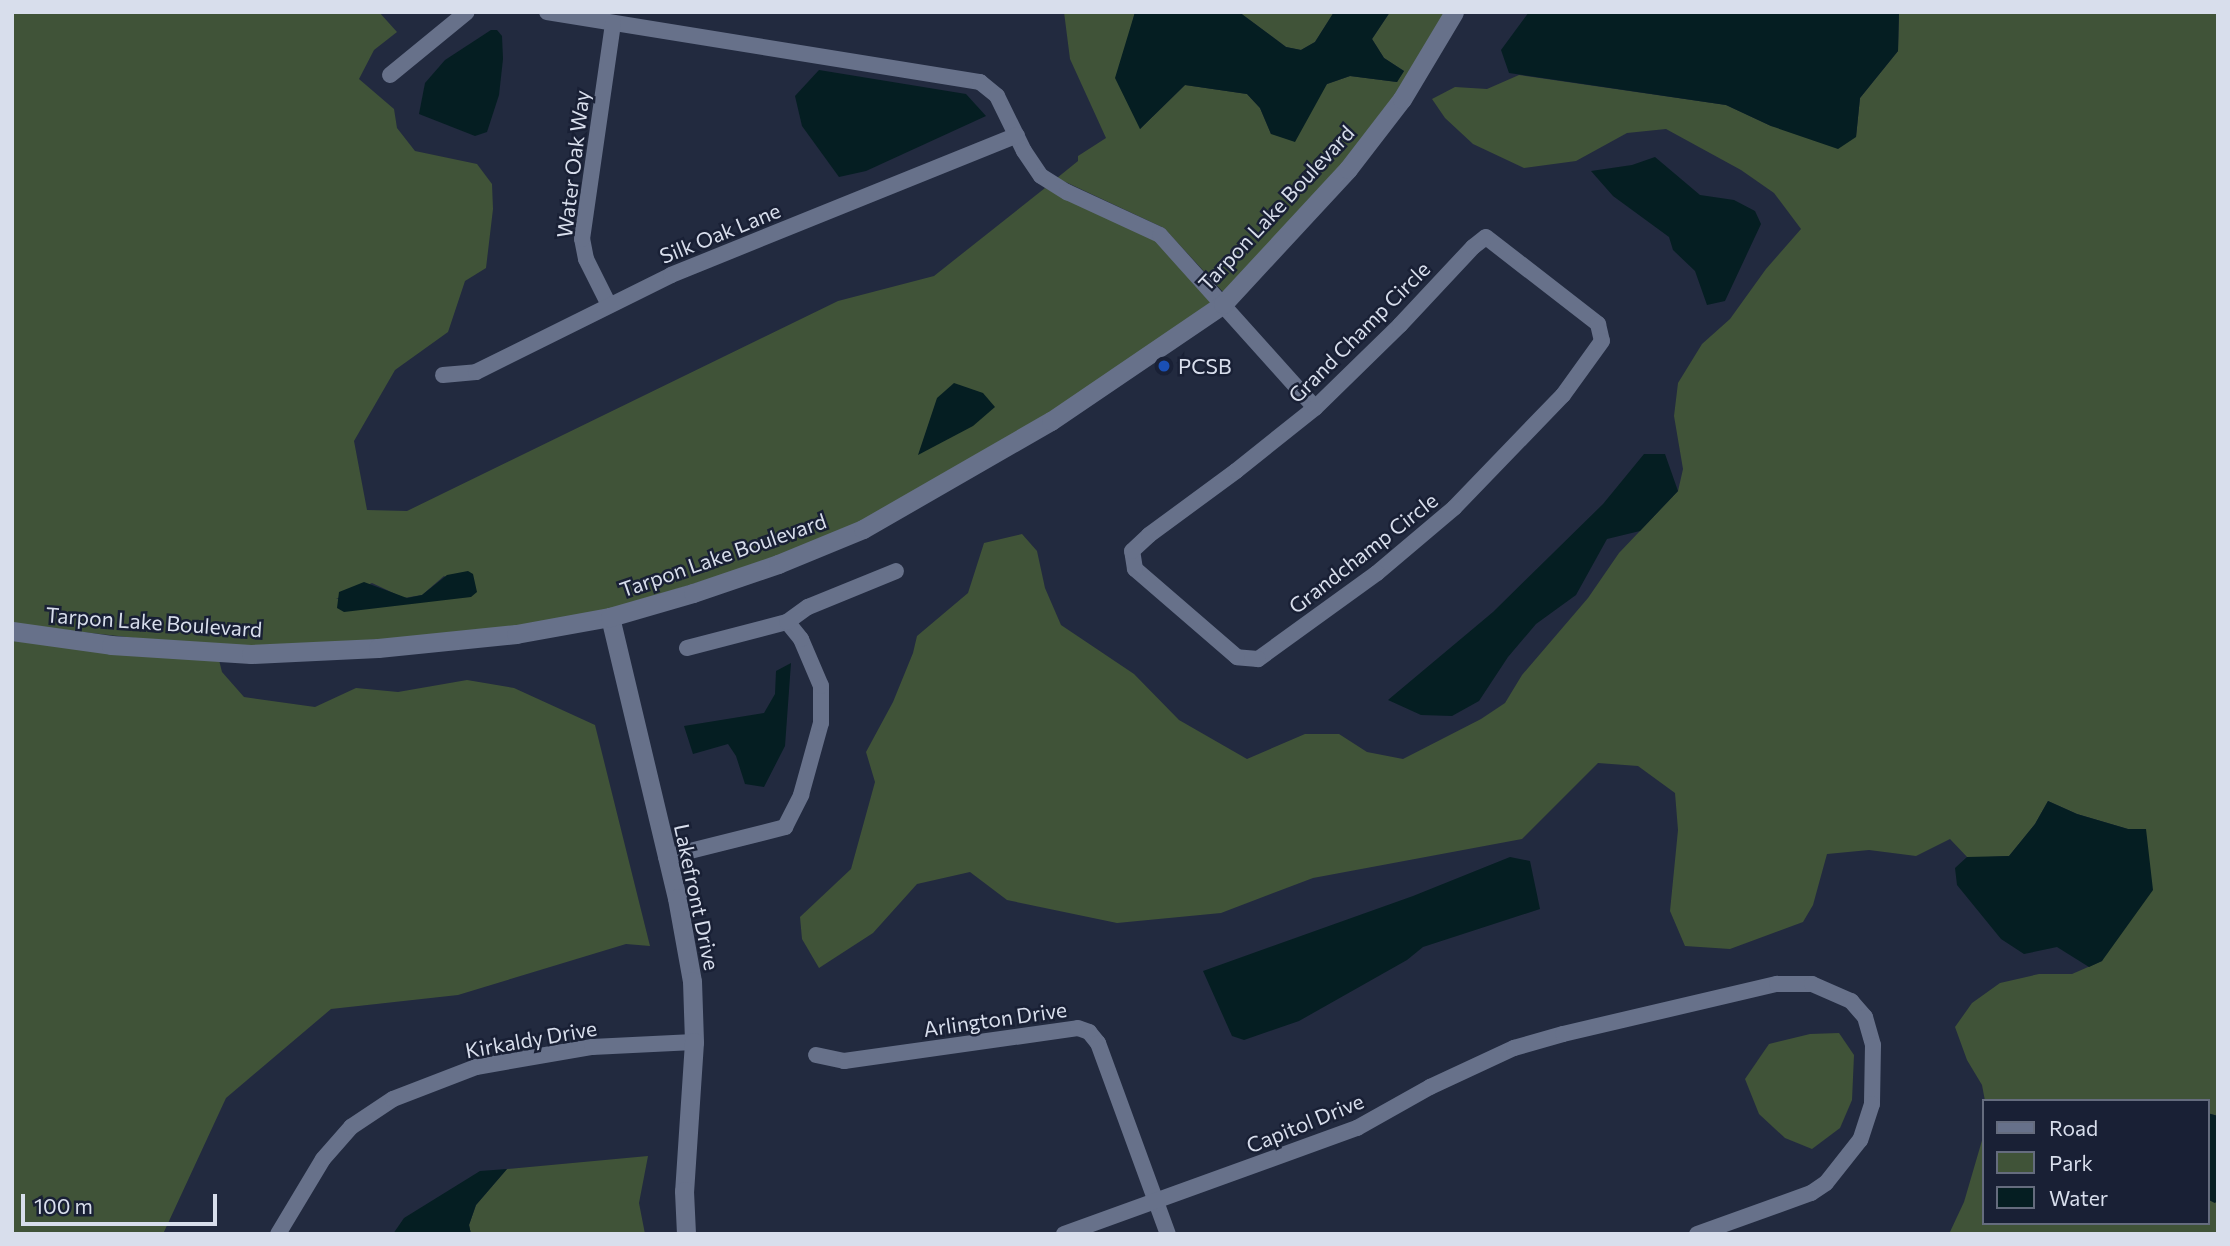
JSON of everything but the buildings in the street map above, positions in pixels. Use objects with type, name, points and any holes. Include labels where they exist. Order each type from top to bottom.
[{"type":"street","points":[[390,75],[467,12]]},
{"type":"street","points":[[547,12],[980,82],[997,96],[1041,176],[1067,192],[1160,235],[1315,408]]},
{"type":"street","name":"Tarpon Lake Boulevard","points":[[12,631],[111,645],[251,654],[435,643],[516,634],[610,617],[766,568],[863,529],[1051,421],[1223,304],[1349,169],[1402,99],[1454,12]]},
{"type":"street","name":"Water Oak Way","points":[[609,305],[586,259],[582,239],[613,23]]},
{"type":"street","name":"Silk Oak Lane","points":[[443,375],[476,372],[671,275],[1017,135]]},
{"type":"street","name":"Grand Champ Circle","points":[[1132,551],[1149,535],[1315,408],[1400,325],[1473,247],[1486,237],[1598,324],[1602,341]]},
{"type":"street","name":"Grandchamp Circle","points":[[1132,551],[1135,569],[1217,640],[1237,657],[1258,659],[1377,573],[1454,508],[1563,395],[1602,341]]},
{"type":"street","points":[[687,648],[787,622],[808,607],[896,571]]},
{"type":"street","name":"Lakefront Drive","points":[[610,617],[686,940],[694,1042],[684,1191],[686,1234]]},
{"type":"street","points":[[666,857],[785,827],[801,795],[821,723],[821,686],[802,639],[787,622]]},
{"type":"street","name":"Capitol Drive","points":[[1064,1234],[1357,1128],[1430,1087],[1514,1048],[1777,984],[1812,984],[1851,1001],[1865,1017],[1871,1032],[1872,1104],[1860,1140],[1826,1183],[1811,1193],[1697,1234]]},
{"type":"street","name":"Arlington Drive","points":[[816,1055],[844,1061],[1079,1028],[1089,1032],[1098,1043],[1168,1234]]},
{"type":"street","name":"Kirkaldy Drive","points":[[278,1234],[323,1159],[351,1127],[393,1099],[476,1067],[592,1047],[694,1042]]},
{"type":"green space","points":[[12,12],[379,12],[397,32],[374,50],[359,79],[394,109],[397,128],[415,151],[477,164],[492,184],[493,209],[486,268],[465,281],[448,332],[395,370],[354,441],[367,510],[407,511],[838,301],[934,276],[1045,188],[1155,240],[1213,303],[1048,415],[861,523],[777,558],[609,610],[516,627],[435,636],[252,647],[180,643],[12,624]],"holes":[[[444,576],[471,597],[404,598],[422,595]],[[372,583],[404,598],[336,599]]]},
{"type":"green space","points":[[1064,12],[1135,12],[1128,40],[1140,129],[1185,85],[1247,94],[1260,108],[1271,134],[1327,84],[1350,76],[1397,82],[1404,71],[1384,58],[1372,39],[1390,12],[1447,12],[1396,95],[1343,165],[1224,293],[1164,228],[1057,178],[1078,161],[1078,156],[1106,138],[1070,59]]},
{"type":"green space","points":[[1239,12],[1334,12],[1315,42],[1301,50],[1286,47]]},
{"type":"green space","points":[[1899,12],[2218,12],[2218,1116],[2209,1114],[2209,1099],[1985,1099],[1982,1085],[1967,1060],[1955,1027],[1972,1003],[2000,983],[2039,974],[2072,974],[2102,961],[2146,829],[2128,829],[2077,814],[2048,801],[2035,824],[2009,856],[1968,858],[1950,839],[1916,856],[1869,850],[1827,854],[1813,905],[1803,922],[1730,949],[1685,946],[1670,911],[1678,830],[1675,793],[1638,766],[1598,763],[1522,839],[1313,878],[1221,913],[1117,923],[1007,900],[970,872],[917,884],[873,933],[819,968],[802,939],[800,917],[851,869],[875,782],[866,752],[893,702],[917,636],[968,593],[984,543],[1022,534],[1037,551],[1045,588],[1061,625],[1134,674],[1179,720],[1247,759],[1305,734],[1339,734],[1367,752],[1403,759],[1481,719],[1505,703],[1522,675],[1588,598],[1619,553],[1678,491],[1683,469],[1674,416],[1678,383],[1702,344],[1730,319],[1766,269],[1801,229],[1774,193],[1741,170],[1666,129],[1627,133],[1576,161],[1524,168],[1473,144],[1445,118],[1432,99],[1455,87],[1487,89],[1519,75],[1726,105],[1771,126],[1856,137],[1860,98],[1898,51]]},
{"type":"green space","points":[[12,639],[219,660],[222,672],[244,697],[315,707],[356,688],[398,692],[467,680],[514,688],[595,725],[650,946],[626,944],[458,995],[331,1009],[226,1098],[163,1234],[12,1234]]},
{"type":"green space","points":[[1839,1033],[1854,1055],[1852,1100],[1840,1128],[1812,1149],[1785,1138],[1759,1114],[1745,1079],[1769,1044],[1810,1034]]},
{"type":"green space","points":[[1982,1140],[1982,1225],[2209,1225],[2209,1200],[2215,1203],[2218,1199],[2218,1234],[1949,1234],[1964,1202]]},
{"type":"green space","points":[[648,1156],[639,1203],[645,1234],[471,1234],[469,1225],[476,1205],[507,1169]]},
{"type":"water","points":[[1135,12],[1239,12],[1286,47],[1301,50],[1315,42],[1334,12],[1390,12],[1372,39],[1384,58],[1404,71],[1397,82],[1350,76],[1327,84],[1295,142],[1271,134],[1260,108],[1247,94],[1185,85],[1140,129],[1115,78]]},
{"type":"water","points":[[1529,12],[1899,12],[1898,51],[1860,98],[1856,137],[1838,149],[1771,126],[1726,105],[1509,73],[1501,50]]},
{"type":"water","points":[[491,30],[497,30],[502,36],[503,59],[499,95],[487,132],[475,136],[419,114],[425,83],[445,60]]},
{"type":"water","points":[[819,70],[966,94],[986,116],[866,171],[839,177],[802,126],[795,96]]},
{"type":"water","points":[[1655,157],[1700,195],[1734,200],[1755,211],[1761,224],[1725,301],[1707,305],[1695,271],[1673,250],[1669,237],[1613,196],[1591,171],[1632,165]]},
{"type":"water","points":[[954,383],[983,393],[995,407],[973,426],[918,455],[937,398]]},
{"type":"water","points":[[1644,454],[1665,454],[1678,491],[1640,531],[1607,539],[1576,595],[1536,624],[1508,657],[1479,701],[1452,716],[1421,715],[1388,700],[1493,612],[1603,504]]},
{"type":"water","points":[[468,571],[473,574],[477,592],[471,597],[344,612],[337,608],[339,592],[364,582],[407,598],[422,595],[447,575]]},
{"type":"water","points":[[791,663],[785,746],[764,787],[745,784],[736,756],[728,744],[693,754],[684,726],[764,713],[775,694],[776,671]]},
{"type":"water","points":[[2048,801],[2077,814],[2128,829],[2146,829],[2153,890],[2102,961],[2089,967],[2057,947],[2024,954],[2001,939],[1957,885],[1955,868],[1967,857],[2009,856],[2035,824]]},
{"type":"water","points":[[1510,857],[1530,861],[1540,909],[1423,947],[1407,960],[1299,1021],[1244,1040],[1232,1036],[1203,971],[1413,896]]},
{"type":"water","points":[[2209,1114],[2218,1116],[2218,1199],[2215,1203],[2209,1200]]},
{"type":"water","points":[[507,1169],[476,1205],[469,1225],[471,1234],[393,1234],[404,1218],[480,1171]]},
{"type":"place","name":"PCSB","points":[[1164,366]]}]
